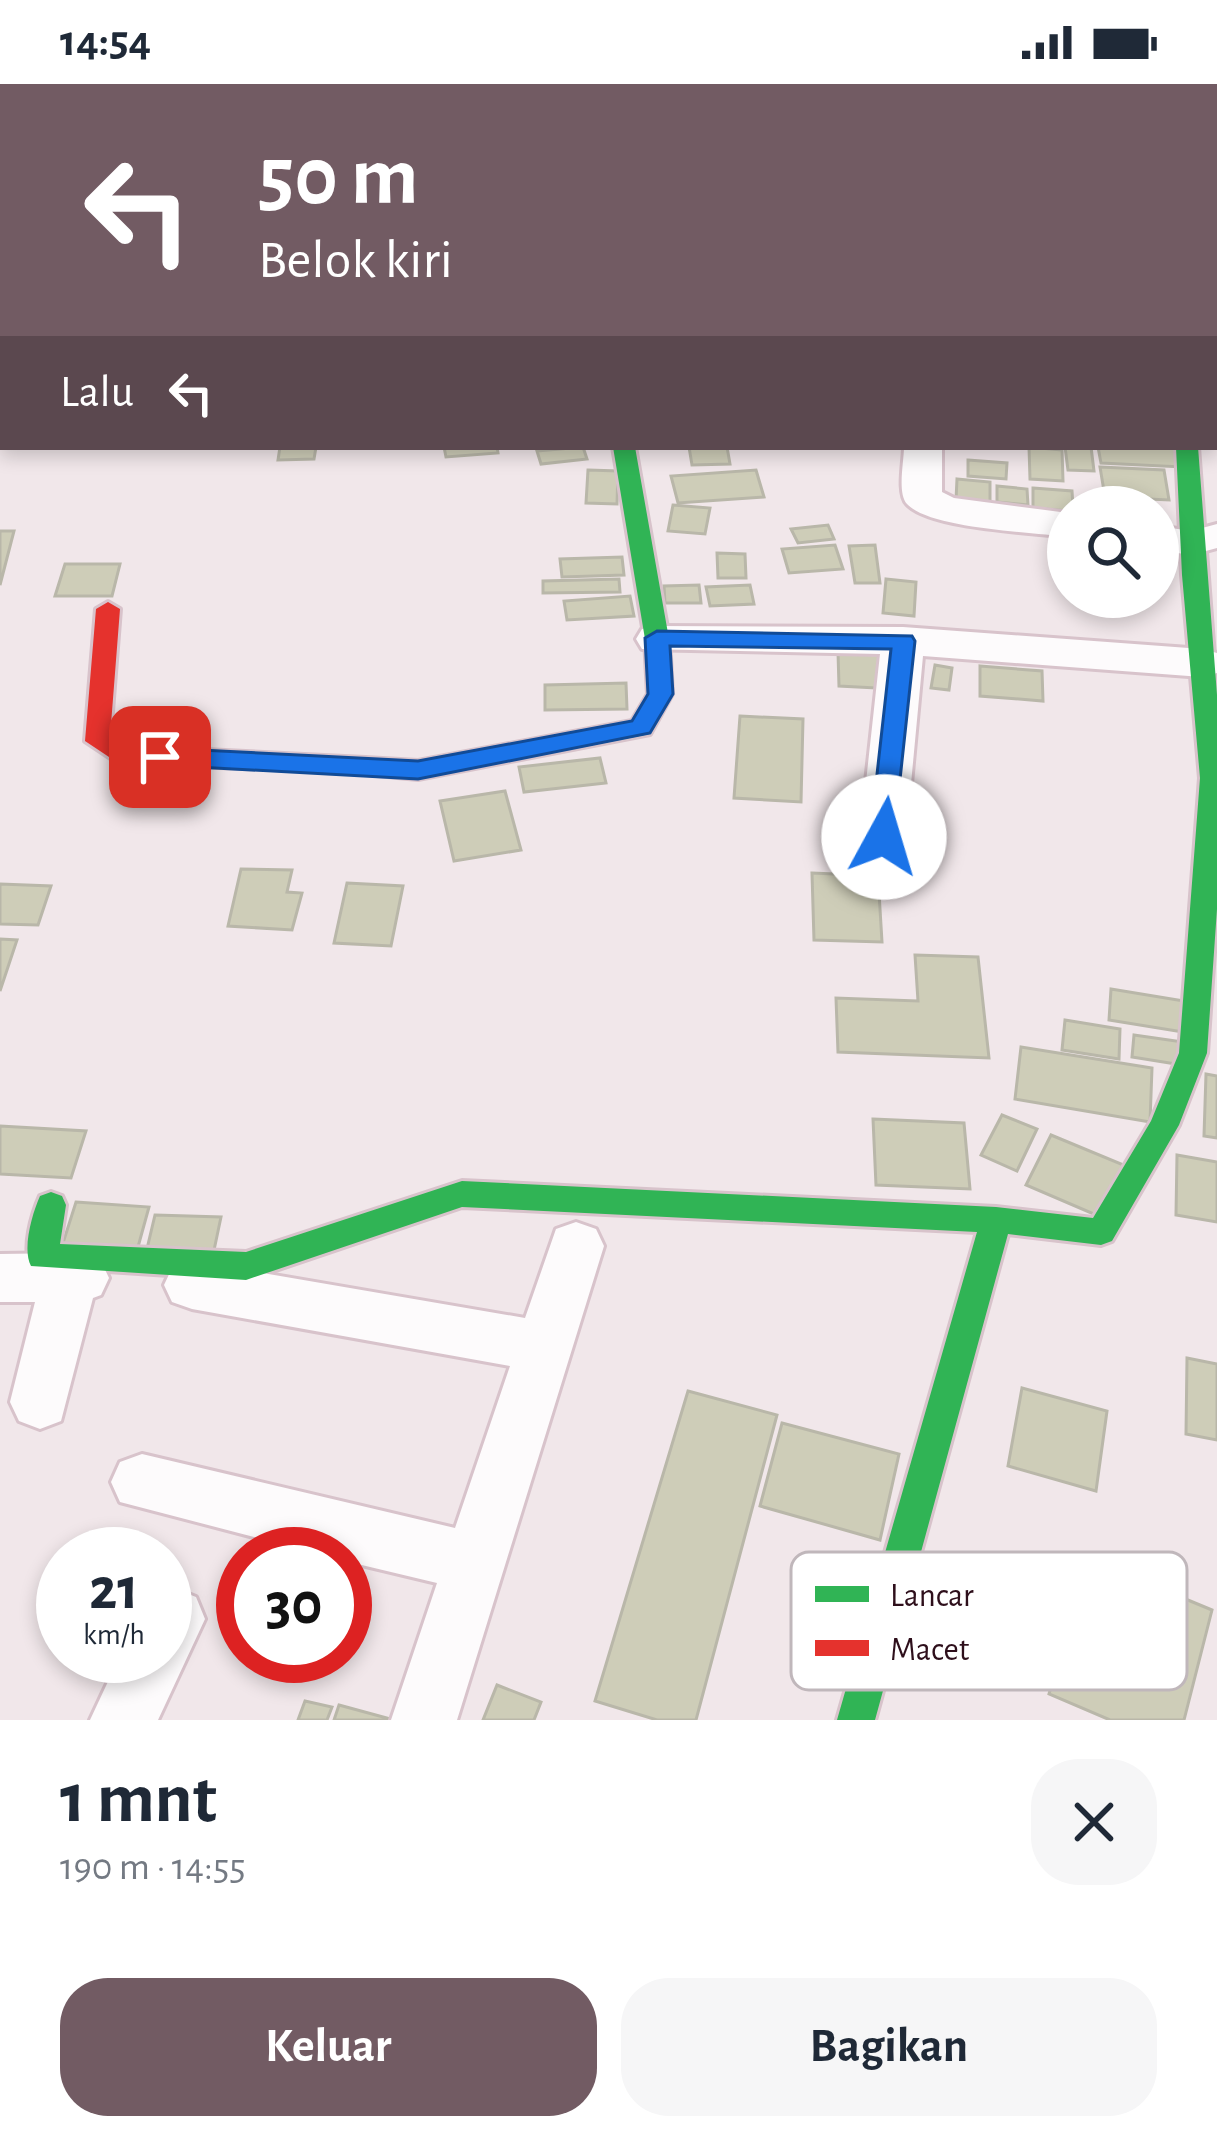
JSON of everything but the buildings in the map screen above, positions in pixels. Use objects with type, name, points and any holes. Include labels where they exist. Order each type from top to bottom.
[{"type":"street","points":[[108,609],[97,741],[118,754],[418,770],[641,728],[661,694],[657,638],[625,450]]},
{"type":"street","points":[[923,450],[922,498],[945,509],[1047,522]]},
{"type":"street","points":[[50,1205],[42,1257],[246,1266],[462,1194],[996,1220],[1101,1232],[1164,1125],[1193,1053],[1215,778],[1189,539],[1187,450]]},
{"type":"street","points":[[657,638],[903,641],[1202,663]]},
{"type":"street","points":[[884,837],[903,641]]},
{"type":"street","points":[[903,1552],[996,1220]]},
{"type":"street","points":[[424,1720],[576,1246]]},
{"type":"street","points":[[0,1278],[70,1277],[210,1286],[545,1347]]},
{"type":"street","points":[[40,1402],[70,1277]]},
{"type":"street","points":[[142,1482],[477,1563]]},
{"type":"street","points":[[123,1720],[141,1683]]},
{"type":"street","points":[[856,1720],[864,1690]]},
{"type":"traffic: fast","points":[[365,767],[418,770],[641,728],[660,694],[657,639],[625,450]]},
{"type":"traffic: fast","points":[[903,1552],[996,1220],[1101,1232],[1164,1125],[1193,1053],[1213,778],[1193,575],[1187,450]]},
{"type":"traffic: fast","points":[[51,1205],[42,1257],[246,1266],[462,1194],[996,1220]]},
{"type":"traffic: fast","points":[[856,1720],[864,1690]]},
{"type":"traffic: jam","points":[[108,609],[97,741],[118,754],[365,767]]},
{"type":"route","points":[[160,757],[418,770],[641,728],[661,694],[657,638],[903,641],[884,837]]}]
